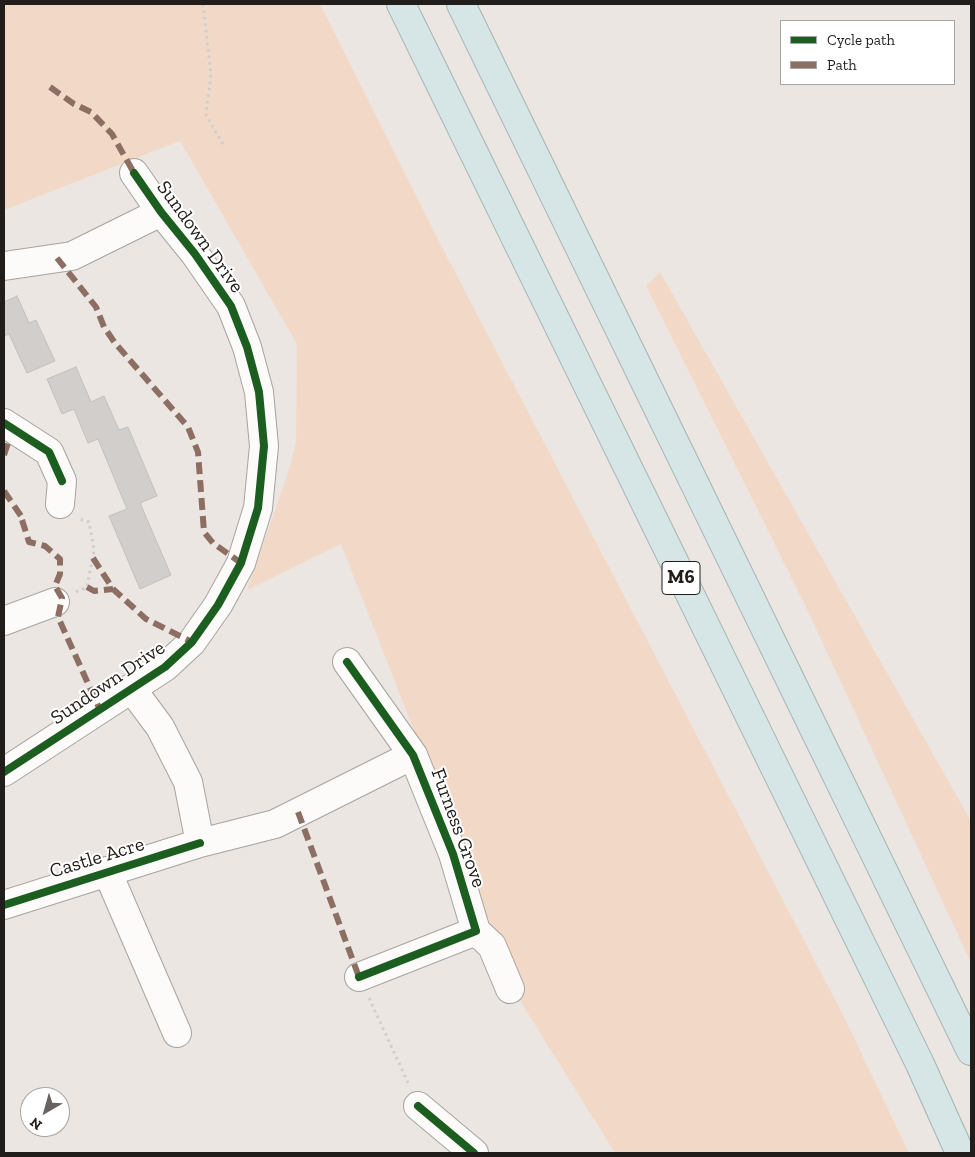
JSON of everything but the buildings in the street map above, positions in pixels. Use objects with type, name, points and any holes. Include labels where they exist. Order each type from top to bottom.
[{"type":"highway","name":"M6","points":[[401,4],[920,1064],[960,1153]]},
{"type":"highway","points":[[461,4],[971,1052]]},
{"type":"street","name":"Sundown Drive","points":[[4,772],[165,667],[192,642],[218,605],[240,564],[258,508],[264,446],[259,392],[247,346],[231,306],[195,254],[161,212],[134,173]]},
{"type":"street","points":[[4,266],[72,256],[161,212]]},
{"type":"street","points":[[4,423],[49,452],[65,501]]},
{"type":"street","points":[[4,621],[55,602]]},
{"type":"street","name":"Furness Grove","points":[[347,662],[413,755],[453,854],[476,931]]},
{"type":"street","points":[[131,688],[160,727],[188,782],[200,843]]},
{"type":"street","name":"Castle Acre","points":[[4,904],[200,843],[275,824],[413,755]]},
{"type":"street","name":"Castle Acre","points":[[107,872],[177,1033]]},
{"type":"street","points":[[359,977],[476,931],[492,946],[510,989]]},
{"type":"street","points":[[418,1106],[474,1153]]},
{"type":"path","points":[[203,4],[212,74],[206,115],[226,148]]},
{"type":"path","points":[[55,602],[87,587],[94,550],[89,522],[65,501]]},
{"type":"path","points":[[359,977],[418,1106]]},
{"type":"shaded area","points":[[4,4],[320,4],[444,251],[843,1015],[909,1153],[615,1153],[522,1004],[515,981],[487,917],[341,544],[247,590],[287,476],[296,443],[297,344],[180,141],[4,210]]},
{"type":"shaded area","points":[[660,272],[971,821],[971,963],[807,609],[646,286]]},
{"type":"marked path","points":[[50,87],[74,104],[91,112],[112,134],[134,173]]},
{"type":"marked path","points":[[57,258],[96,307],[104,327],[115,343],[188,427],[198,452],[204,532],[213,543],[241,563]]},
{"type":"marked path","points":[[4,455],[9,440]]},
{"type":"marked path","points":[[4,491],[21,516]]},
{"type":"marked path","points":[[22,520],[29,542],[45,546],[60,559],[60,574],[55,586],[62,598],[58,617],[100,710]]},
{"type":"marked path","points":[[93,558],[113,589],[146,619],[192,642]]},
{"type":"marked path","points":[[87,587],[94,591],[113,589]]},
{"type":"marked path","points":[[298,812],[359,977]]},
{"type":"cycle path","points":[[4,772],[165,667],[192,642],[218,605],[241,563],[258,508],[264,446],[259,392],[247,347],[231,306],[195,254],[161,212],[134,173]]},
{"type":"cycle path","points":[[4,423],[49,452],[62,481]]},
{"type":"cycle path","points":[[347,662],[413,755],[453,854],[476,931],[359,977]]},
{"type":"cycle path","points":[[4,905],[200,843]]},
{"type":"cycle path","points":[[418,1106],[474,1153]]}]
